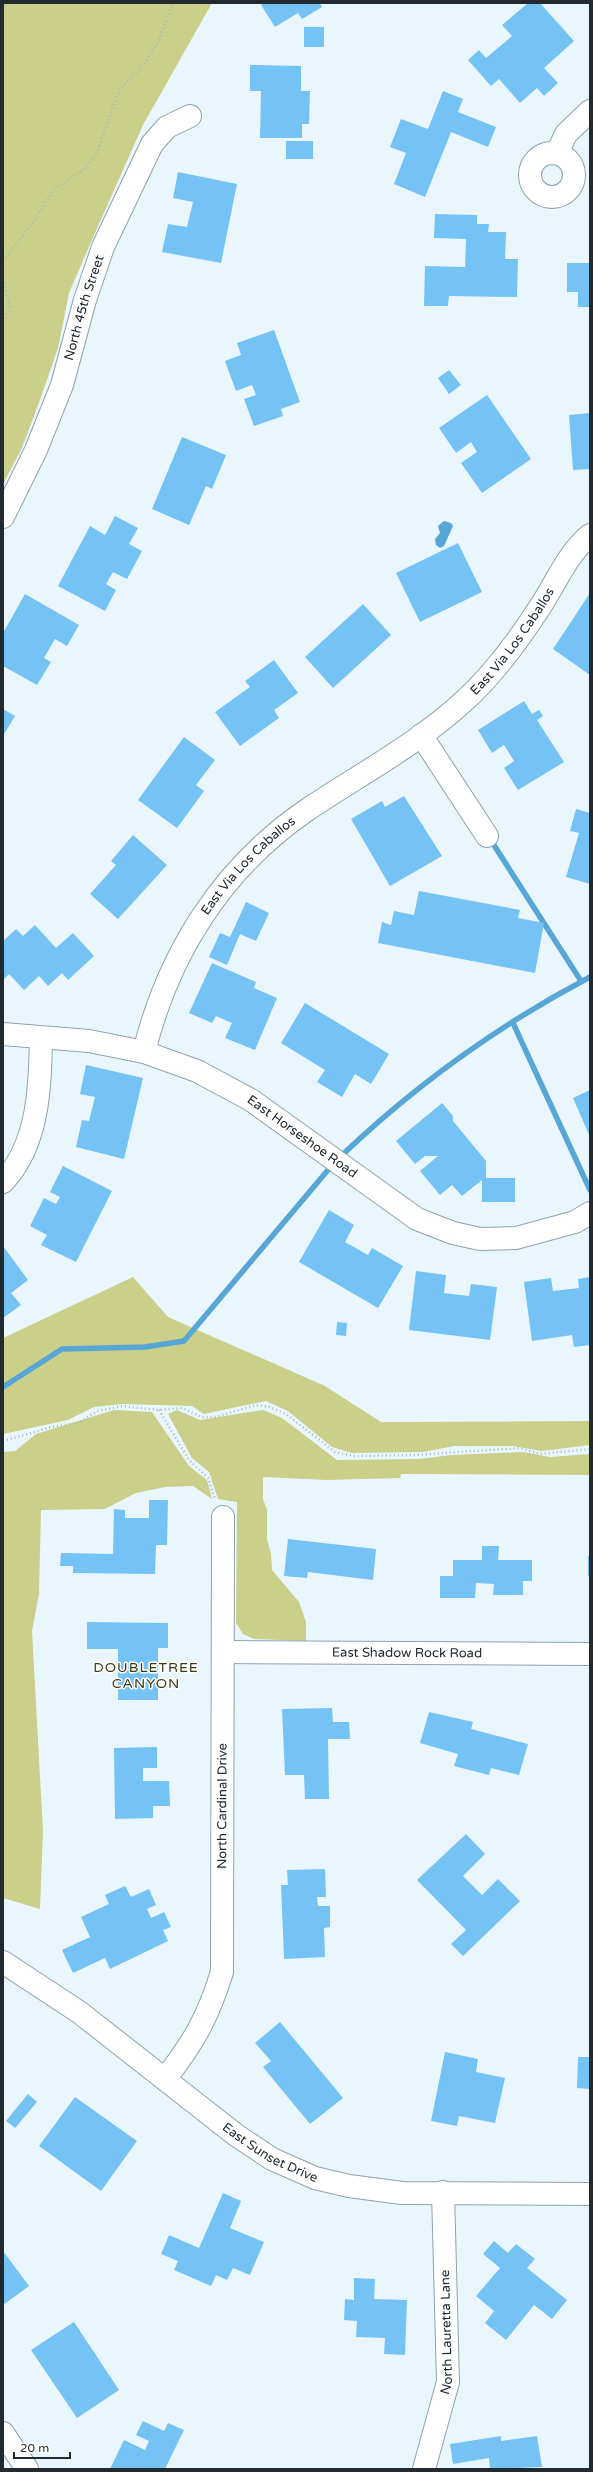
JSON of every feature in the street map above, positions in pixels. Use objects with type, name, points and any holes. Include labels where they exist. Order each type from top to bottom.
[{"type":"street","points":[[557,153],[566,134],[590,111]]},
{"type":"street","name":"North 45th Street","points":[[3,517],[36,450],[62,385],[85,300],[103,247],[152,144],[167,127],[190,116]]},
{"type":"street","name":"East Via Los Caballos","points":[[144,1052],[152,1021],[166,980],[199,919],[227,881],[258,850],[305,812],[421,735],[463,702],[495,668],[540,606],[566,563],[590,535]]},
{"type":"street","points":[[421,735],[487,836]]},
{"type":"street","name":"East Horseshoe Road","points":[[3,1034],[89,1041],[144,1052],[197,1071],[223,1083],[251,1100],[417,1219],[453,1233],[480,1239],[516,1238],[547,1231],[575,1222],[590,1213]]},
{"type":"street","points":[[3,1182],[12,1173],[24,1150],[36,1114],[40,1080],[41,1038]]},
{"type":"street","name":"North Cardinal Drive","points":[[165,2079],[191,2045],[212,2003],[222,1972],[224,1652],[223,1517]]},
{"type":"street","name":"East Shadow Rock Road","points":[[224,1652],[590,1654]]},
{"type":"street","name":"East Sunset Drive","points":[[3,1962],[80,2012],[236,2135],[272,2159],[315,2178],[349,2186],[402,2193],[443,2192],[590,2194]]},
{"type":"street","name":"North Lauretta Lane","points":[[424,2469],[448,2382],[443,2192]]},
{"type":"street","points":[[3,2433],[27,2469]]},
{"type":"path","points":[[3,261],[34,221],[55,188],[83,170],[96,155],[119,90],[142,66],[158,42],[173,3]]},
{"type":"path","points":[[3,279],[10,308],[3,321]]},
{"type":"path","points":[[3,1441],[52,1427],[78,1423],[98,1411],[122,1406],[158,1410],[182,1408],[202,1417],[216,1417],[241,1408],[256,1406],[270,1407],[286,1414],[335,1452],[354,1456],[414,1456],[520,1448],[540,1454],[590,1449]]},
{"type":"path","points":[[158,1410],[189,1460],[208,1478],[223,1517]]},
{"type":"green space","points":[[3,3],[212,3],[143,125],[91,242],[69,293],[58,348],[41,397],[22,448],[3,484]]},
{"type":"green space","points":[[133,1277],[168,1317],[325,1386],[381,1422],[590,1421],[590,1445],[542,1451],[513,1446],[454,1446],[423,1452],[352,1453],[332,1447],[288,1411],[266,1401],[204,1414],[192,1406],[122,1404],[94,1407],[68,1420],[3,1434],[3,1338]]},
{"type":"green space","points":[[114,1410],[152,1412],[189,1466],[207,1480],[212,1499],[193,1486],[165,1487],[136,1493],[105,1509],[41,1510],[39,1594],[32,1631],[43,1831],[40,1909],[3,1898],[3,1452],[15,1451],[36,1434]]},
{"type":"green space","points":[[177,1410],[200,1420],[263,1410],[282,1418],[337,1460],[419,1459],[451,1455],[523,1452],[550,1457],[590,1454],[590,1475],[401,1474],[400,1478],[327,1480],[263,1477],[263,1499],[267,1510],[267,1539],[271,1554],[272,1570],[299,1602],[306,1622],[306,1641],[254,1639],[243,1634],[236,1623],[237,1502],[218,1499],[209,1472],[192,1458],[168,1414]]},
{"type":"water","points":[[444,521],[451,523],[453,526],[444,546],[440,548],[436,545],[435,539],[440,533],[438,526]]},
{"type":"building","points":[[264,3],[320,3],[322,7],[302,19],[298,13],[275,27],[261,5]]},
{"type":"building","points":[[528,3],[540,3],[574,41],[544,68],[558,83],[544,96],[537,88],[520,103],[499,79],[491,86],[468,60],[479,50],[486,58],[512,36],[502,25]]},
{"type":"building","points":[[304,27],[324,27],[324,47],[304,47]]},
{"type":"building","points":[[250,65],[301,66],[301,91],[310,91],[309,124],[302,124],[302,138],[260,138],[261,91],[250,91]]},
{"type":"building","points":[[443,91],[463,99],[458,112],[496,127],[488,147],[451,132],[425,197],[394,184],[406,153],[390,147],[401,119],[428,129]]},
{"type":"building","points":[[286,141],[313,141],[313,159],[286,159]]},
{"type":"building","points":[[178,172],[237,184],[221,263],[162,252],[168,224],[187,227],[193,202],[173,198]]},
{"type":"building","points":[[435,214],[477,215],[477,224],[489,224],[488,232],[506,232],[505,259],[518,259],[517,297],[449,296],[448,306],[424,306],[425,266],[465,267],[466,239],[434,238]]},
{"type":"building","points":[[567,263],[590,263],[590,307],[578,307],[578,292],[567,292]]},
{"type":"building","points":[[274,330],[300,402],[281,409],[283,416],[254,426],[244,399],[256,395],[252,385],[236,391],[225,361],[241,355],[237,343]]},
{"type":"building","points":[[449,370],[461,385],[449,394],[438,378]]},
{"type":"building","points":[[487,395],[531,459],[482,493],[461,463],[477,452],[471,442],[456,453],[439,428]]},
{"type":"building","points":[[590,413],[590,469],[573,470],[569,415]]},
{"type":"building","points":[[182,437],[226,455],[212,489],[206,486],[189,525],[152,509]]},
{"type":"building","points":[[115,516],[138,528],[129,544],[142,551],[127,579],[113,572],[106,584],[116,590],[105,611],[58,586],[90,526],[105,535]]},
{"type":"building","points":[[458,543],[482,592],[420,622],[396,573]]},
{"type":"building","points":[[590,593],[590,675],[553,649]]},
{"type":"building","points":[[25,594],[79,625],[67,646],[55,639],[44,658],[51,662],[37,685],[3,666],[3,633]]},
{"type":"building","points":[[363,604],[391,635],[333,688],[305,657]]},
{"type":"building","points":[[274,660],[298,693],[274,710],[279,718],[240,746],[215,712],[250,687],[245,681]]},
{"type":"building","points":[[524,701],[532,714],[539,710],[543,716],[537,720],[564,762],[518,790],[504,768],[514,761],[504,745],[492,753],[478,730]]},
{"type":"building","points":[[3,709],[15,716],[3,736]]},
{"type":"building","points":[[184,737],[215,760],[196,785],[204,791],[177,828],[138,800]]},
{"type":"building","points":[[404,796],[442,856],[390,886],[351,819],[382,801],[385,807]]},
{"type":"building","points":[[576,809],[590,813],[590,884],[566,877],[579,833],[570,831]]},
{"type":"building","points":[[133,835],[167,865],[118,919],[90,894],[116,865],[111,861]]},
{"type":"building","points":[[419,891],[520,910],[518,918],[544,923],[535,973],[378,943],[382,922],[391,925],[394,911],[414,915]]},
{"type":"building","points":[[246,902],[269,913],[256,941],[240,934],[227,965],[209,957],[220,933],[230,937]]},
{"type":"building","points":[[35,925],[56,948],[73,933],[94,956],[68,980],[62,973],[48,986],[39,976],[24,990],[9,974],[3,980],[3,941],[16,929],[23,936]]},
{"type":"building","points":[[212,963],[256,982],[254,988],[277,998],[255,1050],[225,1038],[232,1023],[216,1016],[212,1023],[189,1013]]},
{"type":"building","points":[[305,1003],[389,1054],[371,1084],[355,1074],[342,1097],[317,1082],[325,1070],[281,1043]]},
{"type":"building","points":[[86,1065],[143,1078],[124,1159],[76,1147],[82,1120],[89,1121],[95,1097],[80,1094]]},
{"type":"building","points":[[590,1090],[590,1137],[573,1098]]},
{"type":"building","points":[[442,1103],[453,1116],[453,1121],[486,1161],[486,1178],[515,1178],[515,1202],[482,1202],[482,1180],[462,1196],[452,1185],[440,1195],[420,1171],[438,1156],[425,1156],[415,1164],[396,1141]]},
{"type":"building","points":[[63,1166],[112,1191],[76,1262],[41,1245],[47,1235],[30,1226],[44,1198],[56,1204],[60,1197],[50,1192]]},
{"type":"building","points":[[329,1210],[354,1225],[345,1242],[368,1255],[372,1248],[403,1266],[378,1308],[299,1262]]},
{"type":"building","points":[[3,1246],[28,1280],[11,1293],[21,1305],[3,1318]]},
{"type":"building","points":[[416,1271],[446,1275],[444,1293],[469,1296],[471,1284],[497,1287],[490,1340],[409,1330]]},
{"type":"building","points":[[590,1277],[590,1345],[574,1347],[572,1335],[532,1341],[524,1282],[551,1278],[553,1291],[579,1288],[578,1279]]},
{"type":"building","points":[[337,1322],[347,1323],[346,1336],[336,1335]]},
{"type":"building","points":[[149,1500],[168,1500],[167,1545],[156,1545],[155,1574],[73,1573],[73,1566],[60,1566],[61,1553],[113,1554],[114,1509],[125,1510],[125,1518],[149,1518]]},
{"type":"building","points":[[288,1539],[376,1549],[373,1580],[308,1572],[307,1578],[284,1576]]},
{"type":"building","points":[[482,1546],[499,1546],[498,1560],[532,1560],[532,1581],[523,1581],[523,1595],[493,1595],[494,1584],[476,1583],[475,1598],[440,1598],[440,1576],[453,1576],[453,1560],[482,1560]]},
{"type":"building","points":[[588,1556],[590,1556],[590,1576],[588,1576]]},
{"type":"building","points":[[87,1622],[168,1623],[168,1648],[158,1648],[158,1700],[118,1700],[118,1649],[87,1649]]},
{"type":"building","points":[[332,1708],[333,1722],[349,1722],[350,1739],[328,1739],[329,1799],[305,1799],[304,1775],[285,1775],[282,1709]]},
{"type":"building","points":[[429,1712],[473,1722],[471,1729],[528,1744],[519,1775],[491,1768],[489,1775],[454,1766],[458,1754],[420,1743]]},
{"type":"building","points":[[157,1747],[157,1768],[143,1768],[143,1781],[169,1781],[170,1806],[153,1806],[153,1818],[115,1819],[114,1748]]},
{"type":"building","points":[[466,1834],[485,1854],[463,1876],[482,1895],[498,1879],[520,1901],[463,1956],[451,1944],[466,1930],[417,1880]]},
{"type":"building","points":[[325,1869],[326,1897],[317,1897],[318,1906],[330,1906],[330,1927],[324,1928],[325,1957],[284,1959],[281,1885],[288,1885],[287,1870]]},
{"type":"building","points":[[125,1886],[131,1897],[149,1889],[156,1905],[147,1909],[151,1918],[164,1912],[171,1927],[163,1930],[168,1941],[110,1969],[105,1958],[73,1973],[62,1950],[90,1937],[81,1917],[109,1904],[105,1895]]},
{"type":"building","points":[[280,2022],[343,2098],[310,2124],[263,2067],[271,2061],[255,2043]]},
{"type":"building","points":[[445,2052],[478,2059],[476,2072],[505,2078],[495,2123],[459,2116],[457,2126],[431,2121]]},
{"type":"building","points":[[578,2057],[590,2057],[590,2089],[577,2088]]},
{"type":"building","points":[[28,2094],[37,2102],[15,2128],[6,2121]]},
{"type":"building","points":[[75,2097],[137,2141],[101,2191],[39,2146]]},
{"type":"building","points":[[223,2193],[241,2201],[230,2228],[264,2242],[250,2275],[233,2268],[227,2280],[216,2275],[211,2286],[174,2270],[178,2261],[161,2254],[169,2235],[199,2248]]},
{"type":"building","points":[[494,2241],[508,2253],[516,2244],[535,2259],[527,2268],[567,2300],[552,2319],[534,2305],[506,2340],[485,2323],[494,2311],[476,2296],[500,2268],[483,2254]]},
{"type":"building","points":[[3,2251],[29,2286],[3,2305]]},
{"type":"building","points":[[354,2278],[375,2279],[374,2299],[407,2300],[405,2355],[384,2354],[385,2338],[356,2337],[357,2321],[344,2320],[345,2299],[354,2300]]},
{"type":"building","points":[[74,2322],[119,2390],[77,2418],[31,2350]]},
{"type":"building","points":[[143,2421],[164,2431],[168,2423],[184,2430],[165,2469],[110,2469],[124,2440],[145,2450],[149,2441],[136,2435]]},
{"type":"building","points":[[501,2436],[501,2441],[537,2436],[542,2467],[490,2469],[489,2458],[453,2464],[450,2444]]},
{"type":"waterway","points":[[490,839],[581,981]]},
{"type":"waterway","points":[[339,1158],[367,1132],[427,1082],[458,1059],[523,1016],[590,977]]},
{"type":"waterway","points":[[513,1023],[590,1190]]},
{"type":"waterway","points":[[3,1387],[62,1349],[145,1347],[184,1341],[333,1164]]},
{"type":"district","name":"DOUBLETREE CANYON","points":[[146,1676]]}]
